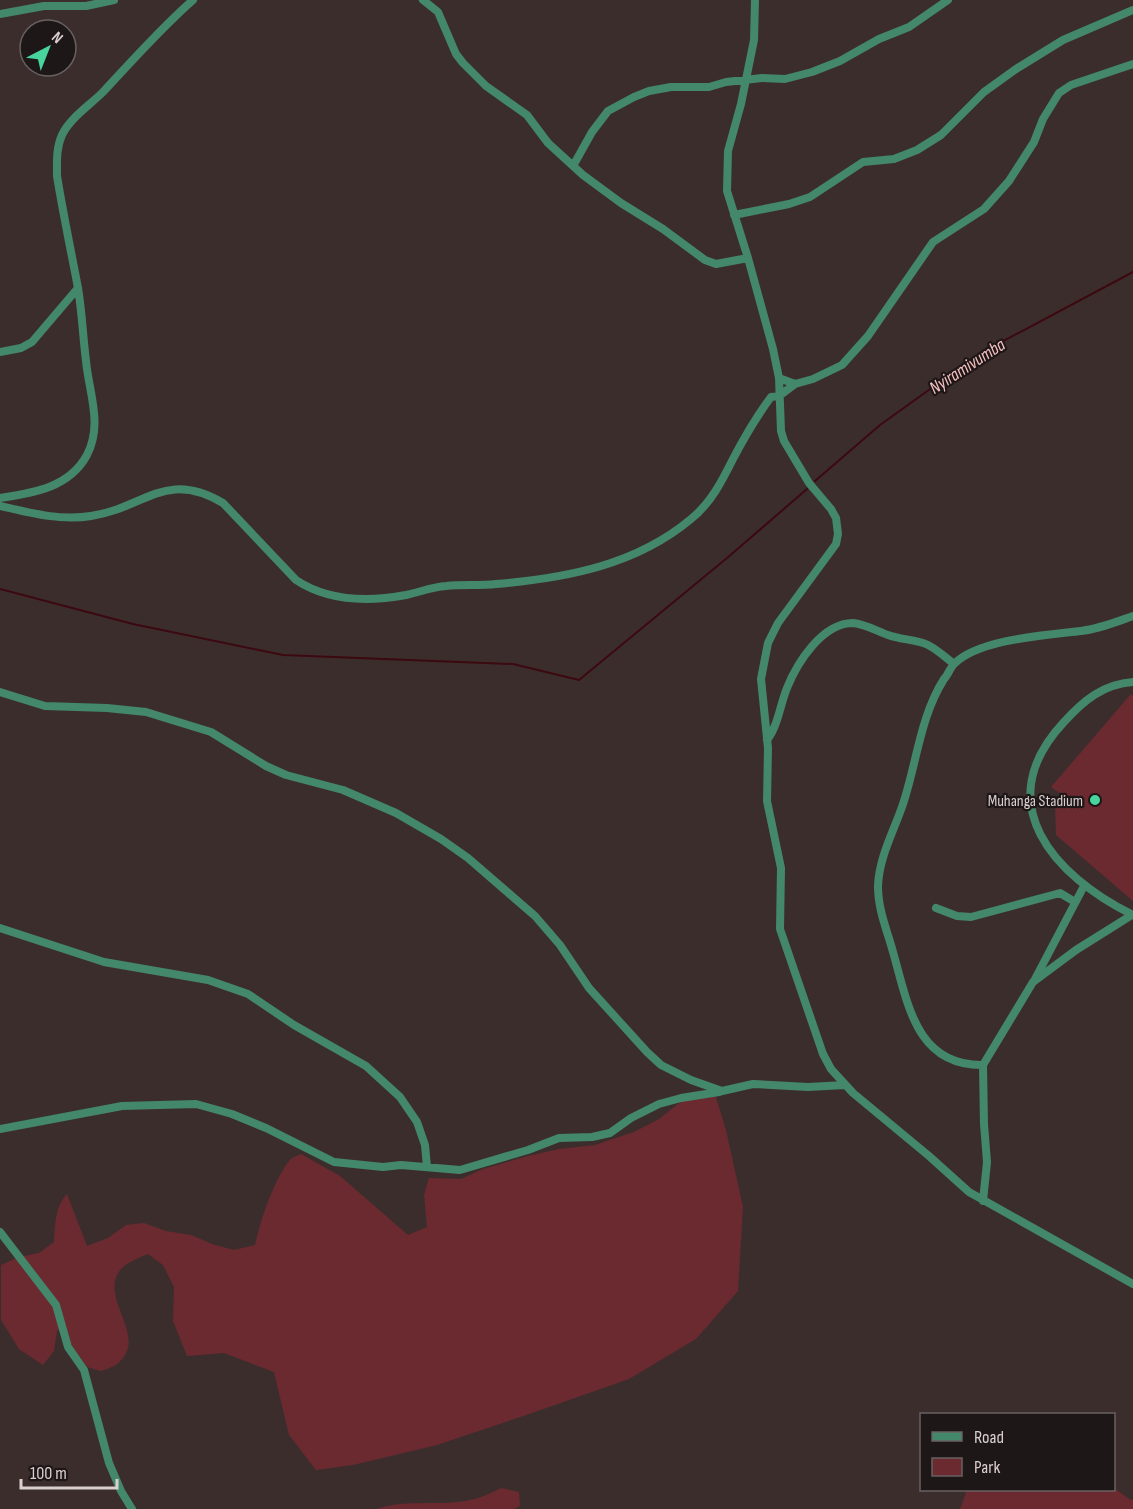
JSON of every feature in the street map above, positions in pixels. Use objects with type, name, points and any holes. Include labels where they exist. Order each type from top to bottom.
[{"type":"street","points":[[0,14],[44,6],[86,6],[114,0]]},
{"type":"street","points":[[0,498],[35,492],[59,482],[86,456],[95,424],[78,288],[57,176],[58,148],[63,133],[164,26],[193,0]]},
{"type":"street","points":[[423,0],[438,12],[456,54],[463,63],[486,86],[527,115],[548,143],[606,194],[649,219],[705,260],[716,264],[748,258]]},
{"type":"street","points":[[755,0],[754,40],[727,158],[727,191],[774,349],[779,378],[779,421],[784,441],[809,483],[831,509],[836,518],[838,534],[836,544],[781,618],[768,643],[761,679],[767,740],[766,790],[781,868],[780,929],[823,1054],[831,1069],[845,1084],[969,1192],[1133,1284]]},
{"type":"street","points":[[573,166],[592,132],[608,111],[634,97],[671,87],[709,87],[746,79],[785,80],[812,72],[840,61],[879,39],[909,27],[948,0]]},
{"type":"street","points":[[734,215],[789,204],[810,197],[863,162],[894,159],[917,150],[940,135],[984,92],[1016,69],[1063,40],[1133,10]]},
{"type":"street","points":[[0,506],[56,518],[78,517],[113,510],[161,490],[172,488],[201,493],[227,507],[296,580],[309,588],[336,597],[371,599],[449,585],[495,584],[545,579],[618,562],[654,545],[686,523],[708,503],[771,397],[779,396],[795,384],[813,379],[842,365],[868,336],[933,242],[971,219],[994,199],[1027,154],[1059,93],[1071,85],[1133,64]]},
{"type":"street","points":[[0,352],[21,348],[32,342],[78,288]]},
{"type":"street","points":[[779,378],[795,384]]},
{"type":"street","points":[[983,1065],[958,1064],[948,1058],[932,1046],[914,1023],[878,898],[882,861],[909,785],[927,715],[934,697],[954,664],[968,655],[987,647],[1026,638],[1095,629],[1133,616]]},
{"type":"street","points":[[767,740],[788,686],[804,658],[821,639],[842,624],[860,624],[895,638],[922,643],[936,650],[954,664]]},
{"type":"street","points":[[1033,982],[1076,950],[1132,915],[1084,886],[1053,856],[1042,841],[1034,816],[1032,775],[1041,750],[1080,705],[1092,695],[1114,685],[1133,682]]},
{"type":"street","points":[[0,692],[45,706],[146,712],[211,732],[266,766],[286,775],[336,787],[396,813],[441,839],[468,858],[536,916],[599,1000],[662,1065],[691,1080],[722,1091]]},
{"type":"street","points":[[983,1201],[987,1162],[983,1065],[1033,982],[1084,886]]},
{"type":"street","points":[[936,908],[957,916],[971,917],[1060,893],[1075,902]]},
{"type":"street","points":[[0,928],[104,962],[208,980],[248,994],[294,1025],[366,1066],[400,1097],[417,1122],[425,1144],[427,1167]]},
{"type":"street","points":[[0,1129],[122,1106],[196,1104],[232,1114],[266,1128],[334,1162],[383,1167],[401,1165],[460,1170],[475,1168],[559,1138],[592,1137],[610,1133],[631,1118],[659,1104],[681,1098],[753,1084],[808,1087],[845,1084]]},
{"type":"street","points":[[0,1232],[56,1305],[68,1347],[84,1370],[109,1463],[132,1509]]},
{"type":"green space","name":"Muhanga Stadium","points":[[1131,694],[1133,696],[1133,901],[1056,835],[1055,805],[1061,794],[1051,787]]},
{"type":"green space","points":[[714,1091],[726,1130],[743,1207],[738,1291],[696,1339],[629,1379],[437,1445],[353,1465],[316,1470],[289,1435],[274,1372],[224,1353],[187,1356],[173,1321],[174,1287],[163,1265],[148,1254],[126,1265],[117,1275],[116,1297],[129,1343],[126,1353],[112,1367],[101,1371],[87,1367],[73,1348],[63,1327],[57,1331],[54,1351],[43,1365],[19,1349],[1,1320],[1,1265],[19,1257],[39,1253],[54,1242],[58,1210],[67,1194],[87,1246],[108,1238],[126,1225],[144,1223],[166,1231],[191,1235],[234,1250],[255,1245],[264,1213],[278,1179],[290,1160],[301,1154],[340,1176],[408,1235],[427,1227],[424,1195],[429,1178],[461,1179],[483,1169],[528,1156],[559,1149],[595,1145],[634,1132],[659,1119],[683,1100]]},
{"type":"green space","points":[[501,1488],[519,1492],[520,1506],[514,1509],[377,1509],[409,1503],[465,1501],[479,1498]]},
{"type":"green space","points":[[1115,1489],[1133,1500],[1133,1509],[960,1509],[967,1491],[1115,1491]]},
{"type":"waterway","name":"Nyiramivumba","points":[[815,481],[880,425],[979,354],[1133,272]]},
{"type":"waterway","points":[[0,589],[133,624],[283,655],[513,664],[579,680],[807,489]]},
{"type":"place","name":"Muhanga Stadium","points":[[1095,800]]}]
